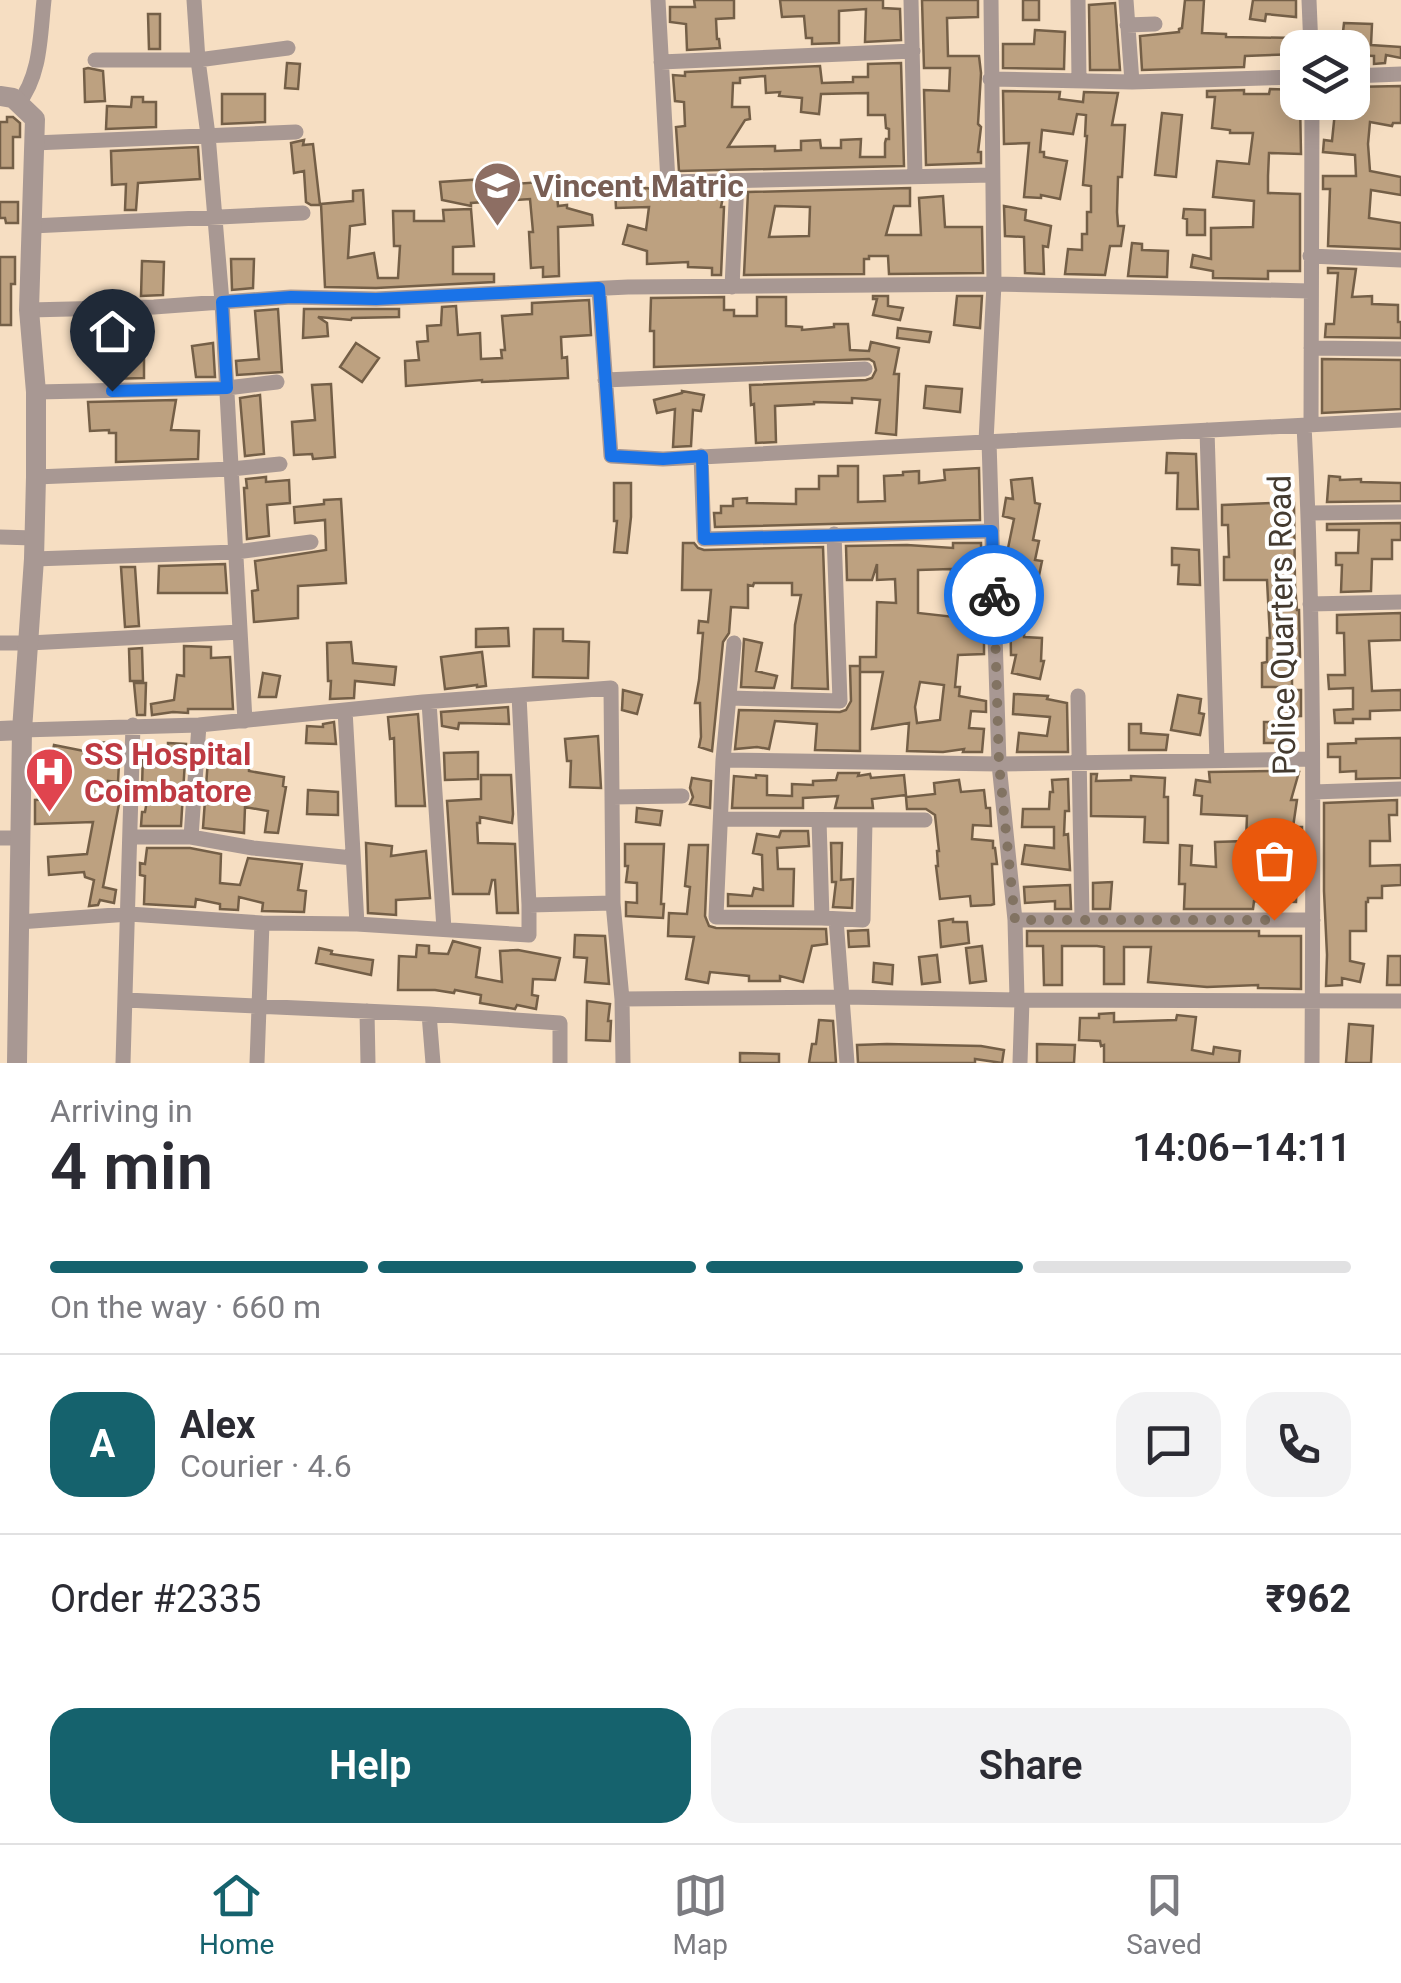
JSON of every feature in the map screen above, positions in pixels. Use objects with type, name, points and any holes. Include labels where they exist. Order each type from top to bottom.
[{"type":"street","points":[[18,1063],[8,1013],[19,922],[10,838],[22,730],[34,548],[36,392],[29,310],[35,119],[9,100],[27,92],[36,71],[44,0]]},
{"type":"street","points":[[194,0],[222,302],[245,721]]},
{"type":"street","points":[[658,0],[668,182],[992,175]]},
{"type":"street","points":[[911,0],[916,176]]},
{"type":"street","points":[[991,0],[994,284],[988,441],[999,764],[1015,920],[1020,1063]]},
{"type":"street","points":[[1078,0],[1079,80]]},
{"type":"street","points":[[1126,0],[1132,82]]},
{"type":"street","points":[[1309,0],[1310,30]]},
{"type":"street","points":[[1126,25],[1154,24]]},
{"type":"street","points":[[95,60],[198,60],[288,48]]},
{"type":"street","points":[[661,62],[913,52]]},
{"type":"street","points":[[1370,75],[1401,74]]},
{"type":"street","points":[[990,79],[1132,82],[1280,78]]},
{"type":"street","name":"Police Quarters Road","points":[[1312,120],[1308,513],[1312,1063]]},
{"type":"street","points":[[34,143],[296,132]]},
{"type":"street","points":[[732,288],[737,181]]},
{"type":"street","points":[[32,226],[302,214]]},
{"type":"street","points":[[1310,256],[1401,260]]},
{"type":"street","points":[[29,310],[599,288],[994,284],[1310,292]]},
{"type":"street","points":[[599,288],[611,456],[663,459],[1401,420]]},
{"type":"street","points":[[1311,348],[1401,349]]},
{"type":"street","points":[[604,380],[864,369]]},
{"type":"street","points":[[36,392],[227,388],[277,382]]},
{"type":"street","points":[[1207,430],[1216,761]]},
{"type":"street","points":[[702,456],[704,539],[992,531]]},
{"type":"street","points":[[36,477],[280,464]]},
{"type":"street","points":[[1308,513],[1401,512]]},
{"type":"street","points":[[730,698],[840,701],[834,534]]},
{"type":"street","points":[[0,537],[34,548],[236,552],[311,542]]},
{"type":"street","points":[[1310,604],[1401,602]]},
{"type":"street","points":[[0,643],[240,632]]},
{"type":"street","points":[[734,643],[723,760],[716,917],[863,920],[866,820]]},
{"type":"street","points":[[0,731],[245,721],[612,688],[613,904],[622,999],[623,1063]]},
{"type":"street","points":[[19,922],[129,914],[529,935],[519,695]]},
{"type":"street","points":[[1078,696],[1082,919]]},
{"type":"street","points":[[429,702],[444,929]]},
{"type":"street","points":[[345,710],[357,924]]},
{"type":"street","points":[[190,837],[199,724]]},
{"type":"street","points":[[123,1063],[133,725]]},
{"type":"street","points":[[723,760],[999,764],[1312,760]]},
{"type":"street","points":[[1312,792],[1401,788]]},
{"type":"street","points":[[612,797],[682,796]]},
{"type":"street","points":[[722,818],[925,820]]},
{"type":"street","points":[[819,820],[829,919],[844,997],[847,1063]]},
{"type":"street","points":[[130,837],[190,837],[353,858]]},
{"type":"street","points":[[530,905],[613,904]]},
{"type":"street","points":[[1015,920],[1313,920]]},
{"type":"street","points":[[257,1063],[262,923]]},
{"type":"street","points":[[622,999],[1401,1001]]},
{"type":"street","points":[[126,1000],[560,1023],[560,1063]]},
{"type":"street","points":[[368,1011],[368,1063]]},
{"type":"street","points":[[429,1014],[433,1063]]},
{"type":"building","points":[[694,0],[734,0],[734,18],[716,19],[720,48],[687,50],[686,24],[670,22],[670,7],[695,7]]},
{"type":"building","points":[[780,0],[883,0],[883,8],[900,9],[901,40],[865,42],[866,9],[839,11],[839,43],[812,44],[812,38],[806,38],[804,16],[782,17]]},
{"type":"building","points":[[922,0],[978,0],[978,17],[947,18],[948,56],[979,56],[981,163],[926,165],[924,90],[949,91],[950,68],[924,68]]},
{"type":"building","points":[[1023,0],[1039,0],[1039,20],[1023,20]]},
{"type":"building","points":[[1185,0],[1204,0],[1202,33],[1280,38],[1280,55],[1245,56],[1244,67],[1142,70],[1140,36],[1179,32]]},
{"type":"building","points":[[1253,0],[1296,0],[1296,17],[1266,14],[1265,21],[1250,19]]},
{"type":"building","points":[[1115,3],[1120,70],[1090,70],[1089,5]]},
{"type":"building","points":[[148,14],[160,14],[160,49],[149,49]]},
{"type":"building","points":[[1344,23],[1372,24],[1371,45],[1401,47],[1401,58],[1386,55],[1385,63],[1374,64],[1374,56],[1370,56],[1370,30],[1343,30]]},
{"type":"building","points":[[1035,30],[1065,32],[1064,69],[1003,68],[1003,44],[1034,44]]},
{"type":"building","points":[[287,63],[300,64],[298,89],[285,88]]},
{"type":"building","points":[[901,63],[904,166],[679,171],[676,127],[685,126],[684,102],[675,101],[673,75],[820,66],[822,83],[853,82],[853,77],[868,77],[868,64]],"holes":[[[765,76],[766,93],[802,98],[801,112],[819,114],[821,94],[868,93],[868,115],[885,115],[889,129],[885,157],[860,157],[861,139],[841,140],[841,148],[821,148],[820,140],[801,141],[801,150],[728,147],[745,120],[750,119],[749,107],[732,107],[733,83],[740,83],[740,78]]]},
{"type":"building","points":[[84,69],[103,71],[105,101],[85,102]]},
{"type":"building","points":[[1401,86],[1401,123],[1392,126],[1370,122],[1368,144],[1370,171],[1401,177],[1401,195],[1371,190],[1369,218],[1401,223],[1401,249],[1328,246],[1330,189],[1323,189],[1323,176],[1356,176],[1355,155],[1323,152],[1324,140],[1332,141],[1334,120],[1370,120],[1370,87]]},
{"type":"building","points":[[1270,89],[1280,89],[1280,120],[1300,120],[1301,154],[1269,153],[1268,193],[1300,194],[1300,271],[1268,271],[1268,279],[1213,278],[1213,271],[1191,267],[1193,255],[1211,259],[1211,228],[1253,227],[1254,201],[1213,197],[1217,161],[1249,164],[1253,133],[1212,128],[1215,97],[1207,97],[1207,91],[1269,94]]},
{"type":"building","points":[[1003,91],[1060,92],[1059,99],[1083,102],[1084,92],[1118,93],[1112,125],[1125,125],[1117,212],[1118,226],[1124,226],[1121,246],[1110,246],[1105,275],[1065,274],[1068,249],[1082,250],[1087,212],[1091,212],[1091,186],[1083,185],[1086,115],[1077,114],[1073,134],[1042,130],[1040,152],[1044,152],[1044,157],[1067,161],[1060,199],[1024,197],[1029,143],[1004,144]]},
{"type":"building","points":[[222,94],[265,94],[265,122],[222,124]]},
{"type":"building","points":[[132,97],[156,102],[156,127],[106,129],[107,106],[131,107]]},
{"type":"building","points":[[1162,113],[1182,115],[1176,177],[1155,175]]},
{"type":"building","points":[[7,117],[20,123],[20,137],[13,137],[13,168],[0,168],[0,122],[7,122]]},
{"type":"building","points":[[304,140],[303,145],[313,144],[320,205],[306,202],[304,171],[294,173],[291,143]]},
{"type":"building","points":[[198,147],[200,179],[138,183],[136,210],[125,210],[126,184],[112,185],[111,151]]},
{"type":"building","points":[[513,177],[514,184],[556,181],[558,206],[567,205],[592,215],[593,225],[558,227],[559,276],[543,277],[543,267],[531,268],[530,199],[471,206],[442,200],[440,182]]},
{"type":"building","points":[[647,188],[668,193],[724,192],[721,275],[712,275],[712,268],[688,267],[688,262],[647,264],[647,251],[623,244],[628,225],[646,230],[649,207],[616,208],[615,189]]},
{"type":"building","points":[[910,188],[910,206],[894,206],[886,235],[921,235],[919,198],[943,196],[945,227],[982,227],[983,273],[889,274],[888,256],[869,256],[864,259],[864,274],[744,275],[748,192]],"holes":[[[775,206],[810,207],[809,236],[769,237]]]},
{"type":"building","points":[[363,190],[365,224],[350,226],[348,258],[374,253],[378,278],[398,278],[400,246],[394,246],[393,211],[414,211],[414,221],[444,221],[443,210],[471,209],[474,246],[453,247],[453,274],[494,274],[494,282],[325,287],[321,204],[353,201],[353,191]]},
{"type":"building","points":[[0,202],[18,202],[18,223],[6,223],[5,218],[0,218]]},
{"type":"building","points":[[1004,206],[1026,210],[1025,220],[1051,226],[1048,247],[1043,246],[1044,274],[1025,273],[1024,237],[1005,236]]},
{"type":"building","points":[[1184,209],[1205,210],[1205,235],[1187,235]]},
{"type":"building","points":[[1132,243],[1142,244],[1142,250],[1168,251],[1167,277],[1128,276]]},
{"type":"building","points":[[0,257],[15,257],[11,325],[0,325]]},
{"type":"building","points":[[231,259],[254,259],[253,288],[232,290]]},
{"type":"building","points":[[142,261],[164,262],[163,295],[141,296]]},
{"type":"building","points":[[1328,268],[1356,269],[1352,297],[1372,296],[1372,304],[1398,305],[1401,338],[1325,337],[1326,324],[1334,324],[1338,273],[1328,273]]},
{"type":"building","points":[[873,296],[888,296],[888,306],[903,308],[900,320],[873,315],[877,299]]},
{"type":"building","points":[[957,296],[982,296],[980,328],[954,325]]},
{"type":"building","points":[[724,297],[724,310],[734,310],[734,316],[757,316],[757,297],[786,297],[786,326],[802,330],[848,324],[850,350],[869,351],[871,342],[899,348],[894,374],[899,374],[896,435],[876,433],[880,400],[852,398],[852,403],[775,406],[776,442],[756,443],[750,385],[866,380],[876,370],[869,359],[654,367],[651,298]]},
{"type":"building","points":[[589,300],[591,335],[561,337],[568,378],[406,386],[405,361],[419,360],[417,342],[428,341],[427,326],[441,325],[442,307],[456,306],[458,335],[480,333],[481,359],[502,358],[502,316],[532,314],[532,303]]},
{"type":"building","points":[[278,309],[282,372],[237,375],[236,361],[259,359],[255,311]]},
{"type":"building","points":[[304,309],[399,309],[399,317],[318,317],[327,323],[328,336],[303,338]]},
{"type":"building","points":[[115,319],[115,334],[141,335],[144,378],[105,379],[97,320]]},
{"type":"building","points":[[898,328],[931,332],[929,342],[897,338]]},
{"type":"building","points":[[213,343],[215,377],[196,377],[192,346]]},
{"type":"building","points":[[356,343],[379,358],[362,382],[340,367]]},
{"type":"building","points":[[1322,359],[1401,360],[1401,409],[1322,413]]},
{"type":"building","points":[[331,384],[335,457],[313,459],[312,454],[294,455],[292,422],[315,420],[312,385]]},
{"type":"building","points":[[926,386],[962,389],[960,412],[924,408]]},
{"type":"building","points":[[682,391],[704,395],[701,411],[693,410],[691,446],[673,447],[675,409],[657,413],[654,400]]},
{"type":"building","points":[[260,395],[264,454],[245,456],[240,398]]},
{"type":"building","points":[[176,400],[171,430],[199,431],[198,459],[116,462],[116,433],[90,431],[88,402]]},
{"type":"building","points":[[1167,453],[1196,454],[1198,509],[1177,509],[1178,473],[1166,473]]},
{"type":"building","points":[[838,466],[858,466],[858,502],[885,501],[884,476],[919,471],[919,483],[945,480],[944,470],[979,468],[980,520],[715,527],[714,513],[721,513],[721,506],[733,506],[733,499],[796,504],[796,489],[819,489],[819,476],[838,476]]},
{"type":"building","points":[[1329,476],[1401,483],[1401,501],[1327,502]]},
{"type":"building","points":[[266,477],[266,482],[289,480],[290,503],[267,505],[269,536],[247,539],[246,479]]},
{"type":"building","points":[[1032,478],[1035,503],[1040,504],[1033,540],[1039,541],[1035,560],[1042,561],[1035,595],[1038,614],[1026,614],[1024,637],[1042,638],[1044,661],[1040,679],[1012,673],[1016,655],[1011,655],[1010,599],[1019,556],[1007,553],[1014,519],[1003,516],[1006,498],[1013,499],[1011,480]]},
{"type":"building","points":[[614,483],[631,483],[627,553],[614,552]]},
{"type":"building","points":[[341,499],[346,583],[298,586],[298,618],[254,622],[252,591],[258,590],[255,561],[326,550],[325,520],[295,523],[294,507]]},
{"type":"building","points":[[1294,503],[1300,657],[1292,657],[1292,690],[1301,690],[1301,716],[1280,717],[1279,687],[1262,687],[1262,663],[1267,662],[1270,638],[1267,580],[1224,580],[1224,557],[1229,557],[1228,525],[1222,525],[1222,505]]},
{"type":"building","points":[[1401,523],[1401,540],[1392,540],[1392,559],[1372,559],[1371,591],[1341,592],[1342,565],[1336,565],[1336,553],[1358,553],[1359,530],[1327,530],[1327,524]]},
{"type":"building","points":[[683,543],[694,543],[704,550],[823,547],[828,689],[792,688],[795,625],[801,595],[792,595],[792,583],[748,585],[748,608],[731,607],[729,633],[723,642],[712,751],[699,747],[700,703],[695,703],[703,633],[698,633],[699,621],[708,622],[711,590],[682,590]]},
{"type":"building","points":[[953,543],[981,543],[982,594],[954,593],[951,569],[918,570],[918,613],[983,617],[984,654],[958,655],[955,687],[960,687],[959,696],[986,701],[986,712],[971,711],[969,728],[984,729],[982,752],[907,751],[909,723],[872,729],[883,672],[860,672],[860,657],[876,657],[877,602],[896,603],[895,579],[877,580],[877,564],[872,580],[847,580],[846,546],[953,548]],"holes":[[[920,682],[944,685],[940,720],[917,723],[915,707]]]},
{"type":"building","points":[[1172,548],[1199,550],[1200,585],[1178,584],[1179,565],[1172,565]]},
{"type":"building","points":[[225,564],[227,593],[158,593],[159,566]]},
{"type":"building","points":[[121,567],[135,567],[139,626],[125,627]]},
{"type":"building","points":[[1401,613],[1401,640],[1369,641],[1372,691],[1401,690],[1401,710],[1370,711],[1370,719],[1335,723],[1334,710],[1353,709],[1353,688],[1329,689],[1328,675],[1345,675],[1344,633],[1337,633],[1337,615]]},
{"type":"building","points":[[508,628],[509,646],[476,647],[476,629]]},
{"type":"building","points":[[534,629],[563,629],[563,641],[589,642],[588,678],[533,677]]},
{"type":"building","points":[[744,639],[762,643],[756,671],[777,676],[774,688],[741,687]]},
{"type":"building","points":[[351,642],[353,663],[396,667],[394,685],[355,681],[354,698],[330,699],[327,643]]},
{"type":"building","points":[[184,646],[211,647],[211,658],[230,657],[233,709],[188,709],[188,713],[152,715],[151,704],[174,700],[177,675],[184,676]]},
{"type":"building","points":[[142,648],[143,681],[130,681],[129,649]]},
{"type":"building","points":[[482,652],[486,686],[445,689],[441,657]]},
{"type":"building","points":[[850,666],[860,666],[860,751],[815,750],[817,724],[775,721],[769,749],[735,749],[739,710],[846,710],[851,701]]},
{"type":"building","points":[[263,673],[280,676],[276,697],[259,697]]},
{"type":"building","points":[[134,683],[146,683],[145,715],[137,715]]},
{"type":"building","points":[[623,690],[642,695],[637,714],[622,710]]},
{"type":"building","points":[[1014,694],[1048,696],[1047,699],[1067,703],[1068,752],[1017,752],[1019,733],[1047,736],[1050,717],[1013,714]]},
{"type":"building","points":[[1178,695],[1201,699],[1199,713],[1204,714],[1200,735],[1171,730]]},
{"type":"building","points":[[508,707],[509,724],[459,723],[458,729],[442,726],[441,712]]},
{"type":"building","points":[[418,714],[425,806],[396,806],[394,738],[390,739],[388,717]]},
{"type":"building","points":[[334,722],[336,744],[306,743],[307,726],[323,727]]},
{"type":"building","points":[[1264,722],[1281,722],[1281,743],[1264,743]]},
{"type":"building","points":[[1129,724],[1141,724],[1141,733],[1168,735],[1166,750],[1129,750]]},
{"type":"building","points":[[598,736],[601,788],[570,787],[571,761],[567,761],[565,739]]},
{"type":"building","points":[[1401,738],[1401,778],[1356,779],[1356,771],[1340,772],[1340,757],[1328,757],[1328,744]]},
{"type":"building","points":[[95,742],[110,743],[108,762],[119,763],[118,782],[108,781],[109,802],[119,804],[103,887],[116,890],[114,903],[100,900],[98,905],[89,906],[94,880],[85,877],[84,872],[49,875],[48,857],[87,854],[93,822],[35,824],[35,800],[53,799],[54,745],[94,753]]},
{"type":"building","points":[[168,743],[186,744],[181,826],[141,826],[149,789],[142,789],[143,751],[168,750]]},
{"type":"building","points":[[228,749],[239,749],[238,764],[249,765],[249,771],[284,777],[286,787],[278,833],[265,832],[268,811],[245,807],[244,833],[203,828],[208,759],[227,760]]},
{"type":"building","points":[[478,752],[478,779],[445,780],[444,753]]},
{"type":"building","points":[[1209,772],[1299,772],[1291,800],[1297,800],[1293,827],[1302,827],[1296,902],[1254,901],[1253,909],[1184,909],[1185,884],[1179,884],[1180,845],[1192,846],[1191,865],[1216,867],[1215,842],[1246,841],[1247,816],[1201,814],[1202,796],[1194,795],[1196,780],[1210,782]]},
{"type":"building","points":[[838,773],[870,774],[871,778],[904,775],[906,795],[872,799],[873,808],[835,808],[838,796],[803,798],[803,808],[732,808],[734,776],[767,776],[767,795],[792,796],[792,784],[836,780]]},
{"type":"building","points":[[1091,774],[1097,774],[1096,781],[1131,780],[1131,776],[1165,778],[1168,843],[1144,842],[1145,817],[1091,816]]},
{"type":"building","points":[[481,775],[511,775],[512,823],[480,817],[478,843],[515,844],[518,913],[497,913],[495,880],[489,894],[453,894],[447,801],[481,799]]},
{"type":"building","points":[[692,778],[711,781],[710,808],[690,804]]},
{"type":"building","points":[[1068,779],[1069,811],[1065,811],[1064,835],[1068,834],[1070,870],[1022,864],[1025,845],[1054,848],[1054,827],[1022,827],[1023,809],[1049,809],[1052,780]]},
{"type":"building","points":[[959,780],[961,792],[984,790],[986,808],[990,808],[991,826],[973,825],[972,839],[993,841],[997,864],[992,864],[991,905],[971,906],[970,896],[940,899],[935,815],[926,809],[907,809],[906,797],[935,794],[934,783]]},
{"type":"building","points":[[308,790],[338,792],[338,815],[307,814]]},
{"type":"building","points":[[1397,800],[1397,815],[1389,815],[1390,841],[1370,841],[1370,866],[1401,865],[1401,885],[1382,886],[1382,898],[1368,898],[1366,931],[1350,931],[1350,961],[1364,964],[1360,982],[1342,978],[1342,985],[1326,986],[1324,803]]},
{"type":"building","points":[[637,808],[662,811],[660,825],[636,822]]},
{"type":"building","points":[[781,831],[808,831],[809,846],[777,848],[778,869],[794,869],[793,906],[728,906],[728,894],[752,896],[754,888],[763,890],[762,855],[753,853],[757,834],[779,837]]},
{"type":"building","points":[[366,843],[392,846],[391,856],[426,851],[430,898],[396,900],[396,915],[368,913]]},
{"type":"building","points":[[831,843],[842,843],[841,880],[853,879],[852,908],[833,907],[836,882],[832,882]]},
{"type":"building","points":[[625,844],[664,844],[663,918],[626,916],[626,902],[637,903],[637,883],[626,882]]},
{"type":"building","points":[[689,845],[708,845],[705,916],[709,926],[826,929],[827,944],[812,946],[803,982],[780,976],[780,981],[749,981],[749,976],[710,972],[708,983],[686,979],[694,937],[668,936],[669,913],[687,914]]},
{"type":"building","points":[[147,848],[190,848],[221,854],[220,883],[240,885],[248,858],[302,864],[298,890],[306,891],[304,912],[262,911],[263,903],[239,897],[238,910],[220,909],[220,904],[196,899],[195,907],[144,904],[145,876],[140,875],[140,863],[145,864]]},
{"type":"building","points":[[1112,882],[1110,909],[1093,909],[1093,883]]},
{"type":"building","points":[[1070,885],[1071,909],[1055,909],[1055,901],[1025,903],[1024,887]]},
{"type":"building","points":[[939,921],[967,922],[969,943],[941,947]]},
{"type":"building","points":[[868,930],[869,946],[849,947],[848,931]]},
{"type":"building","points":[[1027,931],[1259,931],[1259,936],[1301,936],[1301,989],[1148,982],[1151,947],[1124,947],[1124,984],[1104,984],[1104,947],[1097,946],[1062,946],[1062,985],[1044,985],[1043,946],[1027,946]]},
{"type":"building","points":[[575,935],[605,936],[609,984],[585,982],[587,958],[574,957]]},
{"type":"building","points":[[453,941],[480,948],[476,977],[502,982],[500,951],[518,950],[560,958],[555,980],[533,979],[532,995],[538,996],[536,1009],[480,1003],[481,995],[455,990],[398,990],[399,956],[416,957],[417,945],[429,946],[429,953],[448,954]]},
{"type":"building","points":[[982,946],[986,981],[970,983],[966,948]]},
{"type":"building","points":[[319,948],[332,951],[331,954],[373,960],[371,975],[316,963]]},
{"type":"building","points":[[937,955],[940,982],[922,984],[919,957]]},
{"type":"building","points":[[1388,956],[1401,956],[1401,985],[1387,985]]},
{"type":"building","points":[[874,963],[893,965],[892,984],[873,982]]},
{"type":"building","points":[[587,1001],[610,1004],[610,1041],[586,1040]]},
{"type":"building","points":[[1114,1013],[1114,1022],[1176,1020],[1177,1015],[1196,1017],[1192,1050],[1213,1054],[1214,1047],[1240,1051],[1239,1063],[1104,1063],[1104,1045],[1100,1041],[1079,1040],[1080,1018]]},
{"type":"building","points":[[819,1020],[833,1021],[836,1063],[809,1063]]},
{"type":"building","points":[[1349,1024],[1373,1026],[1371,1063],[1346,1063]]},
{"type":"building","points":[[1037,1044],[1075,1045],[1074,1063],[1037,1063]]},
{"type":"building","points":[[857,1045],[1004,1050],[1002,1063],[975,1059],[975,1063],[858,1063]]},
{"type":"building","points":[[740,1053],[779,1054],[779,1063],[740,1063]]},
{"type":"way so far","points":[[994,595],[999,764],[1015,920],[1274,920]]},
{"type":"place","name":"Vincent Matric","points":[[498,228]]},
{"type":"place","name":"SS Hospital Coimbatore","points":[[49,814]]},
{"type":"route","points":[[112,391],[227,388],[222,302],[599,288],[611,456],[702,456],[704,539],[992,531],[994,595]]}]
